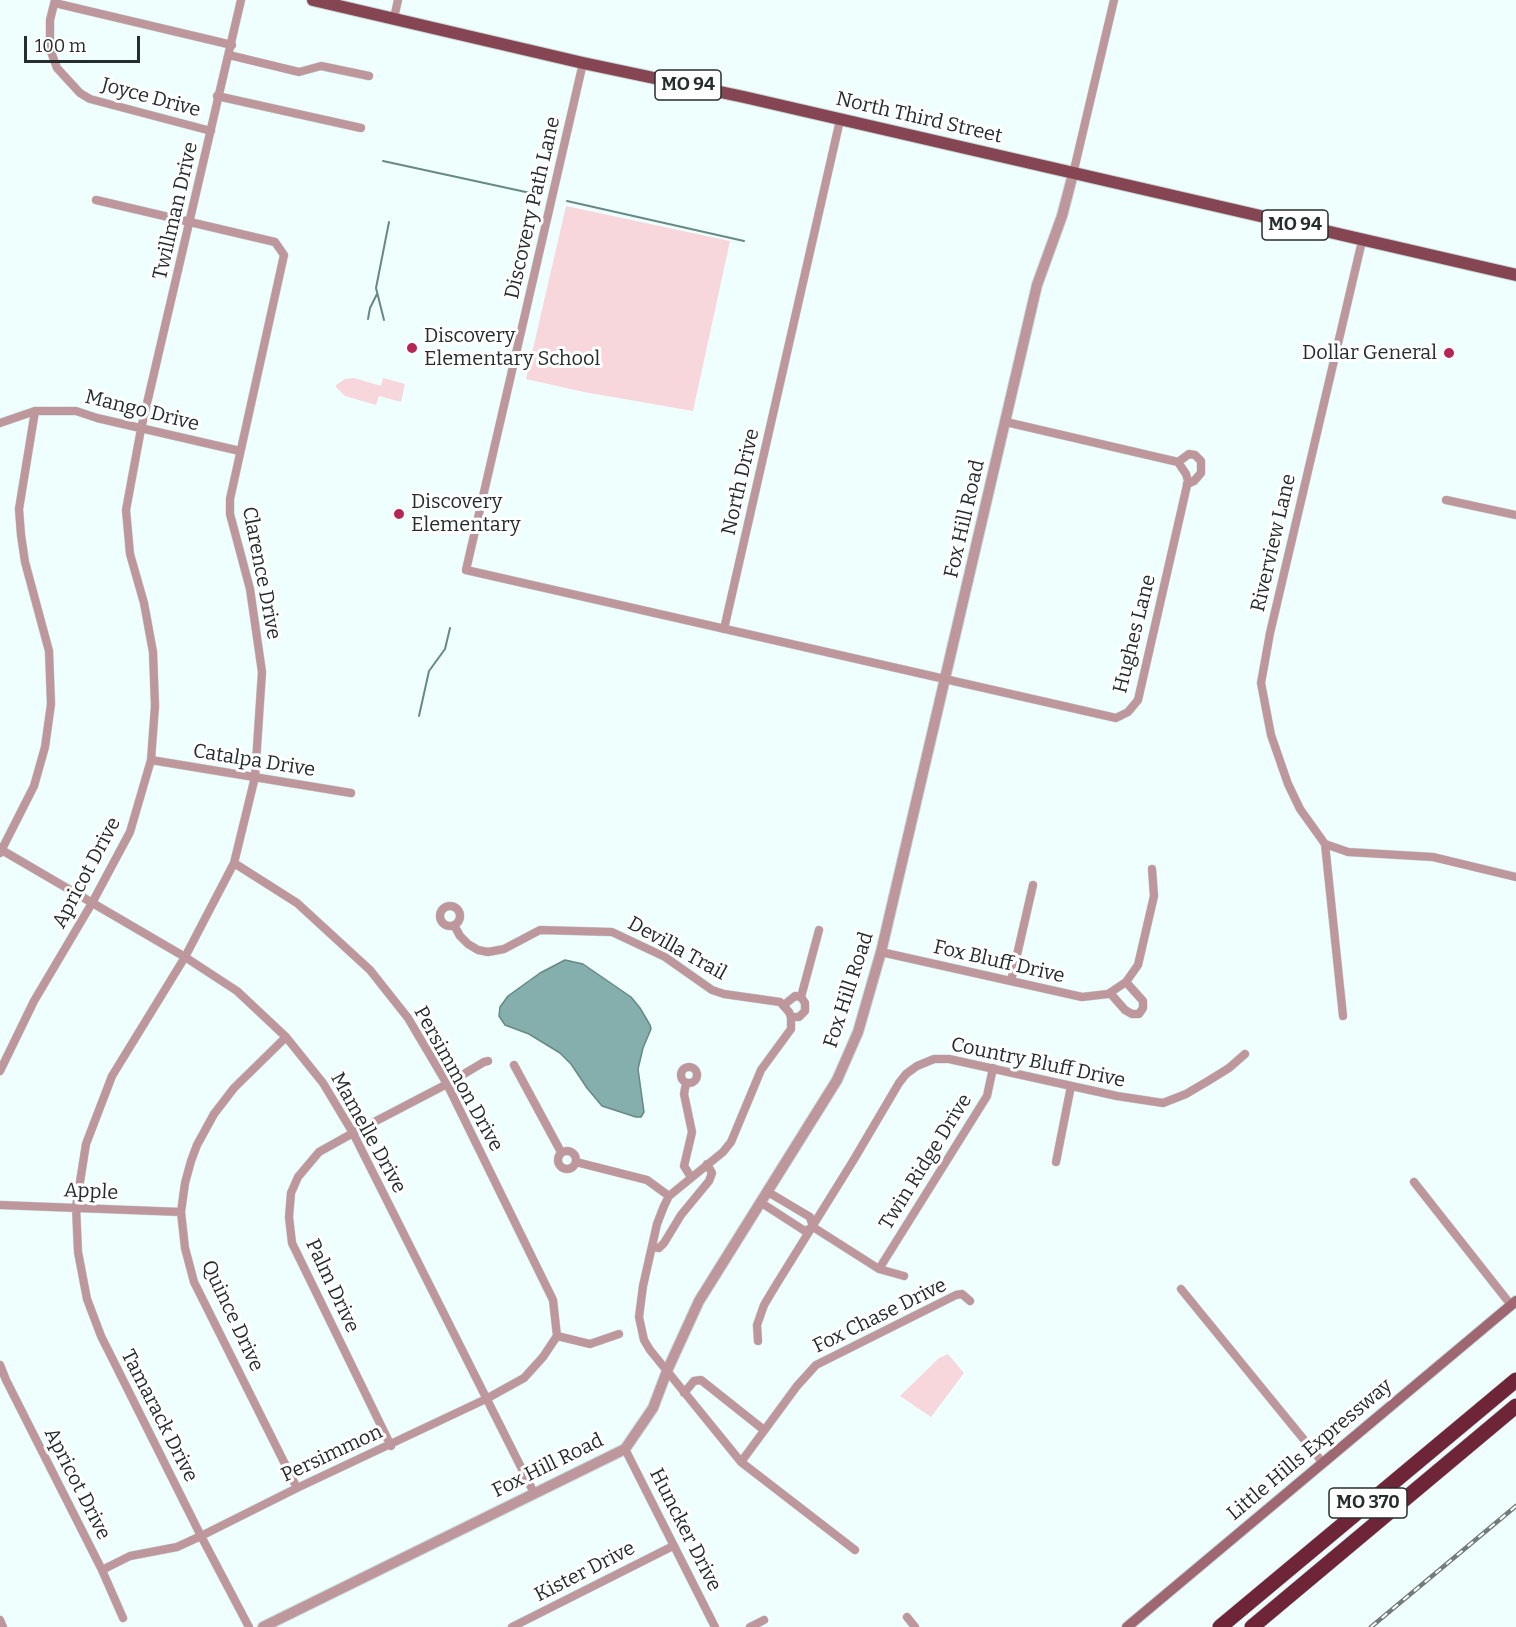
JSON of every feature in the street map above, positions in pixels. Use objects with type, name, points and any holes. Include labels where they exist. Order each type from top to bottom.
[{"type":"highway","name":"MO 370","points":[[1220,1627],[1516,1380]]},
{"type":"highway","name":"MO 370","points":[[1252,1627],[1516,1406]]},
{"type":"main road","name":"North Third Street","points":[[313,0],[1516,275]]},
{"type":"main road","name":"Little Hills Expressway","points":[[1127,1627],[1514,1303]]},
{"type":"street","name":"Twillman Drive","points":[[141,429],[241,0]]},
{"type":"street","points":[[394,18],[399,0]]},
{"type":"street","points":[[1073,174],[1114,0]]},
{"type":"street","points":[[55,2],[232,45]]},
{"type":"street","name":"Joyce Drive","points":[[55,2],[50,20],[50,49],[63,77],[80,93],[90,99],[211,131]]},
{"type":"street","points":[[229,55],[299,72],[321,66],[369,76]]},
{"type":"street","name":"Discovery Path Lane","points":[[583,63],[466,570],[724,629]]},
{"type":"street","points":[[217,96],[361,128]]},
{"type":"street","name":"North Drive","points":[[724,629],[840,120]]},
{"type":"street","name":"Fox Hill Road","points":[[263,1627],[625,1449],[653,1408],[699,1301],[837,1080],[858,1032],[881,952],[1037,285],[1062,216],[1073,174]]},
{"type":"street","name":"Clarence Drive","points":[[76,1207],[86,1144],[112,1076],[185,957],[234,863],[255,777],[262,672],[250,589],[230,514],[230,499],[284,255],[275,242],[96,200]]},
{"type":"street","name":"Riverview Lane","points":[[1343,1016],[1324,844],[1300,809],[1287,784],[1270,735],[1261,683],[1270,633],[1362,240]]},
{"type":"street","points":[[1,851],[34,786],[45,747],[51,704],[49,651],[25,562],[21,535],[22,488],[35,411]]},
{"type":"street","name":"Mango Drive","points":[[0,423],[35,411],[76,411],[240,452]]},
{"type":"street","name":"Hughes Lane","points":[[946,680],[1116,718],[1128,712],[1138,700],[1187,484],[1194,481],[1201,472],[1201,461],[1196,455],[1189,454],[1178,462],[1006,422]]},
{"type":"street","name":"Apricot Drive","points":[[0,1071],[34,1001],[92,903],[130,832],[151,760],[155,706],[153,652],[144,603],[130,554],[126,510],[141,429]]},
{"type":"street","points":[[1178,462],[1186,474],[1187,484]]},
{"type":"street","points":[[1446,500],[1516,515]]},
{"type":"street","points":[[724,629],[946,680]]},
{"type":"street","name":"Catalpa Drive","points":[[151,760],[351,794]]},
{"type":"street","points":[[1324,844],[1348,852],[1433,857],[1516,877]]},
{"type":"street","name":"Mamelle Drive","points":[[1,851],[185,957],[237,991],[286,1037],[323,1083],[353,1133],[534,1493]]},
{"type":"street","name":"Persimmon Drive","points":[[234,863],[297,903],[370,970],[408,1018],[447,1084],[553,1300],[556,1336]]},
{"type":"street","name":"Fox Bluff Drive","points":[[881,952],[1082,997],[1098,997],[1110,993],[1126,982],[1138,965],[1154,896],[1152,869]]},
{"type":"street","points":[[1011,981],[1033,885]]},
{"type":"street","name":"Devilla Trail","points":[[454,925],[468,944],[478,950],[488,952],[504,949],[540,930],[612,932],[665,957],[712,990],[724,994],[771,1000],[784,1005]]},
{"type":"street","points":[[801,997],[819,930]]},
{"type":"street","points":[[1110,993],[1125,1010],[1132,1014],[1139,1014],[1143,1008],[1143,1000],[1126,982]]},
{"type":"street","points":[[791,1017],[799,1017],[805,1011],[805,1003],[801,997],[795,996],[784,1005],[791,1017],[790,1029],[761,1070],[731,1142],[723,1152],[669,1196],[657,1224],[639,1317],[644,1340],[741,1462],[855,1550]]},
{"type":"street","name":"Quince Drive","points":[[286,1037],[234,1088],[214,1114],[191,1161],[181,1212],[185,1248],[194,1281],[297,1488]]},
{"type":"street","name":"Country Bluff Drive","points":[[758,1341],[757,1325],[764,1305],[899,1083],[917,1066],[934,1059],[949,1059],[1162,1103],[1185,1094],[1208,1081],[1229,1068],[1245,1054]]},
{"type":"street","name":"Palm Drive","points":[[391,1446],[292,1243],[289,1217],[291,1193],[298,1177],[319,1152],[488,1061]]},
{"type":"street","points":[[514,1065],[561,1152],[558,1160],[561,1167],[570,1168],[576,1162]]},
{"type":"street","name":"Twin Ridge Drive","points":[[879,1269],[987,1096],[993,1068]]},
{"type":"street","points":[[686,1083],[684,1094],[692,1132],[684,1166],[691,1177]]},
{"type":"street","points":[[1056,1162],[1071,1086]]},
{"type":"street","points":[[561,1152],[568,1150],[573,1153],[576,1162]]},
{"type":"street","points":[[576,1162],[647,1180],[669,1196]]},
{"type":"street","points":[[652,1247],[659,1248],[664,1243],[678,1220],[709,1180],[712,1173],[707,1164]]},
{"type":"street","points":[[1414,1182],[1514,1303]]},
{"type":"street","points":[[768,1192],[810,1217],[813,1227],[879,1269],[904,1276]]},
{"type":"street","points":[[760,1202],[805,1231],[813,1227]]},
{"type":"street","name":"Apple","points":[[0,1204],[181,1212]]},
{"type":"street","name":"Tamarack Drive","points":[[76,1207],[87,1299],[101,1336],[249,1627]]},
{"type":"street","points":[[1181,1289],[1323,1463]]},
{"type":"street","name":"Fox Chase Drive","points":[[741,1462],[797,1386],[816,1365],[931,1305],[962,1294],[970,1301]]},
{"type":"street","points":[[556,1336],[590,1344],[619,1334]]},
{"type":"street","name":"Persimmon","points":[[102,1570],[130,1556],[177,1547],[486,1399],[524,1378],[543,1357],[556,1336]]},
{"type":"street","name":"Apricot Drive","points":[[0,1365],[102,1570],[123,1618]]},
{"type":"street","points":[[684,1393],[694,1381],[700,1380],[764,1430]]},
{"type":"street","name":"Huncker Drive","points":[[625,1449],[715,1627]]},
{"type":"street","name":"Kister Drive","points":[[512,1627],[673,1546]]},
{"type":"street","points":[[907,1617],[915,1627]]},
{"type":"street","points":[[0,1620],[3,1627]]},
{"type":"street","points":[[750,1627],[764,1620]]},
{"type":"shaded area","points":[[566,206],[730,241],[693,411],[584,392],[526,379]]},
{"type":"shaded area","points":[[354,378],[381,386],[383,378],[405,384],[401,402],[379,396],[376,405],[345,396],[336,387],[345,379]]},
{"type":"shaded area","points":[[948,1354],[964,1373],[931,1417],[900,1396],[939,1358]]},
{"type":"water","points":[[565,960],[583,964],[631,997],[650,1025],[651,1029],[638,1069],[644,1112],[641,1117],[602,1106],[560,1053],[529,1034],[505,1025],[499,1016],[500,1007],[508,996],[540,973]]},
{"type":"waterway","points":[[383,161],[535,194]]},
{"type":"waterway","points":[[567,201],[744,241]]},
{"type":"waterway","points":[[384,320],[376,288],[389,222]]},
{"type":"waterway","points":[[368,319],[370,308],[377,294]]},
{"type":"waterway","points":[[419,716],[429,671],[445,649],[450,628]]},
{"type":"railway","points":[[1371,1627],[1516,1506]]},
{"type":"place","name":"Discovery Elementary School","points":[[412,348]]},
{"type":"place","name":"Dollar General","points":[[1449,353]]},
{"type":"place","name":"Discovery Elementary","points":[[399,514]]}]
